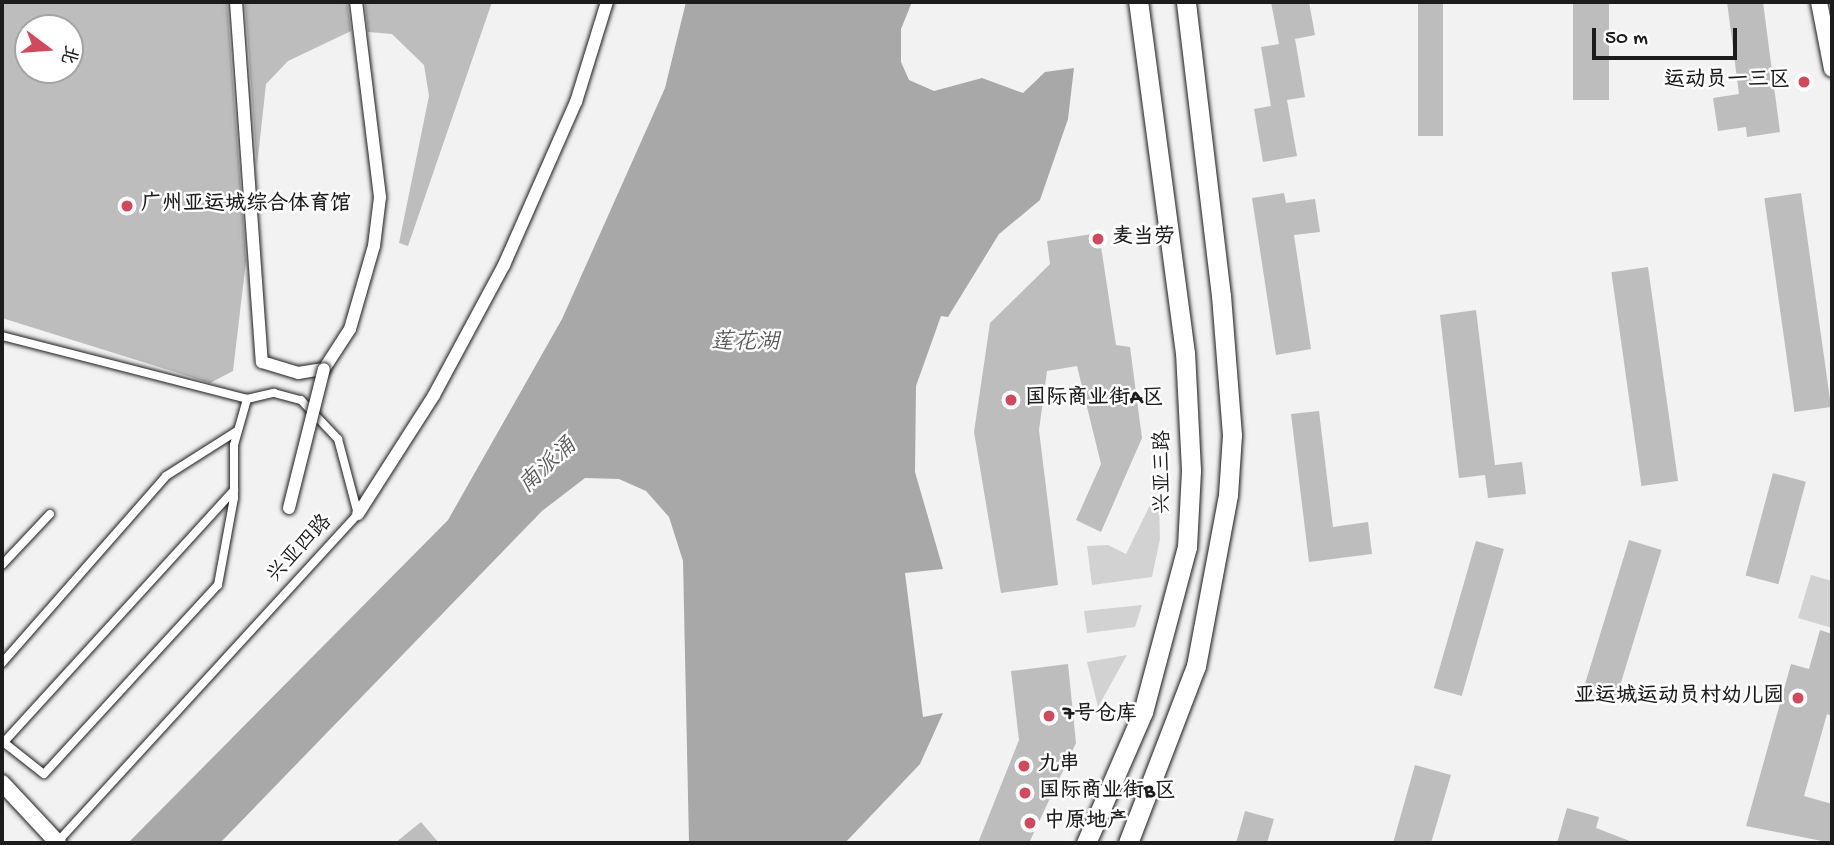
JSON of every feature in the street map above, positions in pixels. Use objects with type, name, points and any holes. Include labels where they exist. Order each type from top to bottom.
[{"type":"street","points":[[236,2],[262,362],[298,373],[324,369]]},
{"type":"street","points":[[289,508],[324,369],[350,329],[380,197],[356,2]]},
{"type":"street","points":[[358,514],[434,395],[504,265],[576,102],[607,2]]},
{"type":"street","name":"兴亚三路","points":[[1086,843],[1143,712],[1187,547],[1191,470],[1185,353],[1138,2]]},
{"type":"street","points":[[1128,843],[1196,666],[1228,495],[1232,435],[1221,296],[1186,2]]},
{"type":"street","points":[[1819,2],[1832,69]]},
{"type":"street","points":[[2,783],[57,843]]},
{"type":"lane","name":"兴亚四路","points":[[2,336],[247,399],[274,393],[300,400],[338,439],[358,514],[57,843]]},
{"type":"lane","points":[[234,490],[3,741],[44,774],[218,585],[234,490],[237,431],[247,399]]},
{"type":"lane","points":[[2,663],[166,476],[237,431]]},
{"type":"lane","points":[[2,565],[50,514]]},
{"type":"shaded area","points":[[1150,505],[1159,505],[1160,539],[1152,577],[1092,585],[1087,546],[1108,545],[1126,554]]},
{"type":"shaded area","points":[[1811,575],[1832,581],[1832,628],[1798,618]]},
{"type":"shaded area","points":[[1142,605],[1135,627],[1087,633],[1084,611]]},
{"type":"shaded area","points":[[1127,655],[1098,707],[1087,662]]},
{"type":"water","name":"莲花湖","points":[[686,2],[912,2],[901,29],[901,62],[909,80],[934,91],[982,78],[1023,93],[1045,72],[1074,68],[1068,119],[1040,200],[999,234],[948,317],[941,316],[916,386],[915,472],[943,569],[905,573],[923,717],[943,713],[920,764],[845,843],[689,843],[683,561],[669,517],[646,491],[619,479],[585,478],[542,511],[220,843],[128,843],[448,520],[562,319],[665,88]]},
{"type":"building","name":"广州亚运城综合体育馆","points":[[2,2],[227,2],[246,261],[233,371],[210,383],[2,318]]},
{"type":"building","points":[[245,2],[347,2],[351,31],[288,61],[266,84],[257,166]]},
{"type":"building","points":[[365,2],[492,2],[408,246],[399,243],[429,96],[424,65],[392,34],[368,32]]},
{"type":"building","points":[[1271,2],[1309,2],[1315,35],[1295,39],[1305,97],[1287,100],[1297,156],[1263,162],[1254,109],[1271,106],[1261,47],[1279,44]]},
{"type":"building","points":[[1418,2],[1443,2],[1443,136],[1418,136]]},
{"type":"building","points":[[1573,2],[1609,2],[1609,100],[1573,100]]},
{"type":"building","points":[[1727,2],[1763,2],[1780,132],[1747,137],[1746,127],[1718,131],[1713,98],[1739,94]]},
{"type":"building","points":[[1284,193],[1286,203],[1315,199],[1320,232],[1294,235],[1311,349],[1276,355],[1252,198]]},
{"type":"building","points":[[1801,193],[1831,407],[1794,412],[1764,198]]},
{"type":"building","name":"国际商业街A区","points":[[1099,233],[1116,345],[1130,347],[1142,438],[1101,532],[1076,520],[1101,464],[1077,366],[1047,371],[1039,430],[1058,585],[1001,593],[974,432],[990,323],[1050,264],[1047,241]]},
{"type":"building","points":[[1648,267],[1678,481],[1641,486],[1611,272]]},
{"type":"building","points":[[1476,310],[1495,465],[1522,462],[1526,494],[1488,498],[1485,475],[1459,478],[1440,315]]},
{"type":"building","points":[[1319,411],[1333,527],[1368,522],[1372,554],[1309,562],[1291,414]]},
{"type":"building","points":[[1773,473],[1806,482],[1778,584],[1746,575]]},
{"type":"building","points":[[1629,540],[1662,550],[1615,702],[1583,692]]},
{"type":"building","points":[[1476,541],[1504,549],[1462,696],[1434,688]]},
{"type":"building","points":[[1820,630],[1832,634],[1832,716],[1827,714],[1804,796],[1832,804],[1832,843],[1746,826],[1791,664],[1809,669]]},
{"type":"building","name":"国际商业街B区","points":[[1068,664],[1076,743],[1029,843],[978,843],[1019,740],[1011,671]]},
{"type":"building","points":[[1415,765],[1451,775],[1431,843],[1393,843]]},
{"type":"building","points":[[1567,808],[1599,817],[1596,828],[1635,843],[1557,843]]},
{"type":"building","points":[[1245,811],[1274,819],[1267,843],[1236,843]]},
{"type":"building","points":[[421,822],[439,843],[395,843]]},
{"type":"place","name":"运动员一三区","points":[[1804,82]]},
{"type":"place","name":"广州亚运城综合体育馆","points":[[127,206]]},
{"type":"place","name":"麦当劳","points":[[1098,239]]},
{"type":"place","name":"国际商业街A区","points":[[1011,400]]},
{"type":"place","name":"亚运城运动员村幼儿园","points":[[1798,698]]},
{"type":"place","name":"7号仓库","points":[[1049,716]]},
{"type":"place","name":"九串","points":[[1024,766]]},
{"type":"place","name":"国际商业街B区","points":[[1025,793]]},
{"type":"place","name":"中原地产","points":[[1030,823]]},
{"type":"water label","name":"南派涌","points":[[549,467]]}]
